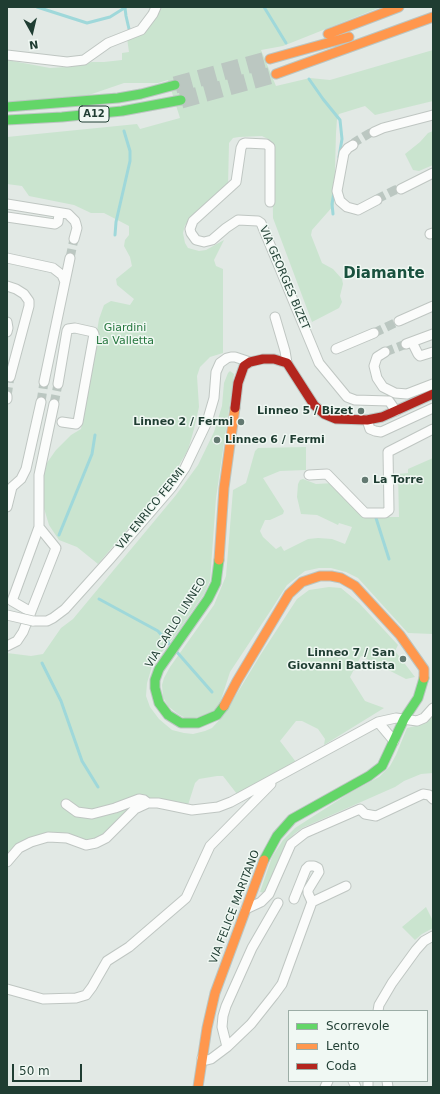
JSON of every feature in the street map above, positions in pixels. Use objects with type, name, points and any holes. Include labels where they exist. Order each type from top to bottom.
[{"type":"main road","points":[[270,59],[335,31],[399,7]]},
{"type":"main road","points":[[291,70],[433,17]]},
{"type":"main road","points":[[284,54],[339,41],[361,33]]},
{"type":"main road","points":[[276,74],[340,61]]},
{"type":"main road","name":"A12","points":[[7,107],[118,98],[141,94],[175,85]]},
{"type":"main road","name":"A12","points":[[7,120],[62,117],[122,111],[181,100]]},
{"type":"main road","points":[[250,362],[269,359],[287,363],[314,405],[324,414],[336,419],[367,420],[382,417],[433,394]]},
{"type":"main road","name":"VIA CARLO LINNEO","points":[[250,362],[244,366],[238,383],[224,488],[216,583],[208,599],[159,669],[155,688],[159,703],[168,715],[181,723],[198,723],[217,715],[221,711],[288,594],[302,582],[320,576],[341,578],[355,586],[400,635],[421,664],[429,680]]},
{"type":"main road","name":"VIA FELICE MARITANO","points":[[198,1087],[202,1058],[215,993],[266,854],[283,828],[292,819],[369,776],[382,766],[404,719],[429,680]]},
{"type":"street","points":[[7,55],[67,62],[84,60],[108,43],[141,30],[156,7]]},
{"type":"street","points":[[374,132],[383,128],[433,115]]},
{"type":"street","name":"VIA GEORGES BIZET","points":[[270,202],[270,147],[266,144],[245,143],[241,148],[236,182],[193,221],[190,229],[191,233],[196,240],[204,242],[212,240],[238,220],[258,221],[261,223],[320,363],[347,397],[355,400],[389,401],[396,411]]},
{"type":"street","points":[[353,145],[344,153],[337,191],[340,201],[347,207],[358,210],[378,200]]},
{"type":"street","points":[[401,189],[433,173]]},
{"type":"street","points":[[7,204],[68,214],[75,220],[76,228],[74,239]]},
{"type":"street","points":[[7,217],[55,224],[58,222],[59,212]]},
{"type":"street","points":[[7,258],[54,268],[62,274],[65,282]]},
{"type":"street","points":[[44,382],[70,258]]},
{"type":"street","points":[[7,286],[24,294],[29,301],[29,306],[10,377]]},
{"type":"street","points":[[399,321],[433,306]]},
{"type":"street","points":[[275,317],[287,363]]},
{"type":"street","points":[[7,322],[7,332]]},
{"type":"street","points":[[58,384],[68,329],[75,328],[93,332],[94,334],[78,422],[76,424],[62,422]]},
{"type":"street","points":[[336,349],[374,333]]},
{"type":"street","points":[[433,334],[409,343],[420,356],[433,352]]},
{"type":"street","points":[[385,352],[377,357],[374,366],[377,378],[383,387],[396,393],[407,394],[433,384]]},
{"type":"street","name":"VIA ENRICO FERMI","points":[[7,615],[32,617],[47,621],[65,609],[172,487],[185,468],[200,439],[211,412],[214,398],[216,372],[220,363],[231,357],[250,362]]},
{"type":"street","points":[[7,507],[9,486],[20,479],[25,472],[41,402]]},
{"type":"street","points":[[32,617],[12,601],[39,527],[39,475],[54,404]]},
{"type":"street","points":[[367,420],[370,429],[381,432],[433,408]]},
{"type":"street","points":[[309,474],[327,474],[365,513],[386,513],[389,510],[388,452],[433,429]]},
{"type":"street","points":[[7,646],[14,643],[32,617],[56,548],[39,527]]},
{"type":"street","points":[[7,862],[19,848],[31,842],[48,837],[67,838],[86,845],[96,843],[106,838],[135,809],[148,803],[158,803],[192,810],[218,807],[231,802],[378,722],[396,718],[413,721],[421,720],[433,708]]},
{"type":"street","points":[[378,722],[394,741]]},
{"type":"street","points":[[7,988],[43,999],[76,998],[86,994],[92,987],[107,961],[129,947],[186,898],[210,846],[280,775]]},
{"type":"street","points":[[246,909],[261,902],[269,894],[291,844],[305,834],[360,809],[365,814],[376,816],[423,794],[429,795],[433,799]]},
{"type":"street","points":[[66,804],[77,812],[92,814],[115,808],[139,799],[148,803]]},
{"type":"street","points":[[202,1058],[207,1060],[211,1058],[227,1046],[251,1024],[282,984],[312,902],[308,890],[319,872],[318,868],[309,866],[306,869],[294,899]]},
{"type":"street","points":[[312,902],[346,886]]},
{"type":"street","points":[[227,1046],[222,1027],[226,1006],[249,955],[278,903]]},
{"type":"street","points":[[378,1010],[379,1004],[389,986],[424,940],[433,936]]},
{"type":"green space","name":"Giardini La Valletta","points":[[157,7],[381,7],[283,46],[261,50],[276,86],[310,78],[330,80],[433,50],[433,101],[375,115],[365,106],[339,114],[336,133],[334,205],[312,230],[311,235],[322,263],[333,269],[342,279],[343,284],[340,296],[342,302],[339,308],[312,322],[273,218],[272,150],[268,139],[262,136],[239,137],[233,138],[229,143],[228,186],[185,225],[183,233],[185,243],[188,248],[199,251],[206,250],[224,240],[214,260],[216,266],[223,269],[223,353],[210,357],[200,367],[197,376],[199,407],[188,450],[172,477],[98,564],[77,547],[59,540],[49,525],[43,505],[42,489],[44,467],[56,450],[71,435],[81,429],[99,319],[104,305],[111,301],[130,305],[134,299],[117,285],[116,279],[132,266],[130,257],[124,246],[125,240],[129,235],[129,226],[104,213],[91,213],[74,205],[29,196],[22,186],[7,184],[7,137],[137,124],[140,129],[180,118],[168,80],[158,83],[124,83],[86,96],[7,103],[7,60],[50,68],[66,67],[92,62],[122,60],[122,53],[129,52],[127,38],[141,35],[146,29]]},
{"type":"green space","points":[[433,131],[433,165],[419,171],[413,170],[405,154],[420,142],[428,133]]},
{"type":"green space","points":[[230,371],[234,374],[216,498],[210,581],[204,594],[177,633],[153,663],[147,683],[146,696],[150,707],[159,719],[172,730],[193,734],[212,728],[224,715],[297,599],[309,590],[329,587],[341,588],[359,603],[398,645],[395,651],[415,677],[406,679],[361,656],[350,677],[365,701],[384,708],[324,745],[325,739],[318,729],[302,721],[296,721],[280,741],[296,762],[237,794],[223,776],[199,779],[195,783],[188,805],[150,800],[103,836],[94,840],[83,840],[49,835],[7,857],[7,653],[31,656],[43,654],[61,628],[73,619],[176,495],[198,465],[214,432],[222,406],[224,383]]},
{"type":"green space","points":[[306,447],[306,470],[280,471],[263,478],[284,511],[283,514],[270,520],[265,520],[260,531],[263,537],[276,549],[281,546],[284,551],[308,539],[318,538],[332,539],[345,544],[352,527],[339,523],[338,525],[317,515],[301,514],[297,497],[298,484],[300,480],[303,479],[316,484],[334,483],[363,514],[379,517],[399,517],[398,474],[408,473],[408,469],[433,458],[433,634],[408,633],[358,578],[346,572],[331,568],[319,568],[305,571],[287,585],[230,672],[220,703],[211,713],[206,716],[187,719],[168,706],[163,697],[162,685],[170,667],[214,605],[226,576],[233,490],[246,483],[255,451],[258,448]]},
{"type":"green space","points":[[433,717],[433,773],[421,774],[404,781],[395,787],[302,828],[294,834],[284,847],[265,893],[260,892],[272,857],[283,840],[295,828],[348,794],[379,777],[390,766],[407,728],[423,724]]},
{"type":"green space","points":[[426,907],[433,921],[433,928],[415,940],[402,927]]},
{"type":"waterway","points":[[37,7],[87,23],[110,17],[126,7]]},
{"type":"waterway","points":[[264,7],[286,43]]},
{"type":"waterway","points":[[125,8],[129,29]]},
{"type":"waterway","points":[[309,79],[340,120],[342,139],[339,157]]},
{"type":"waterway","points":[[115,235],[116,222],[130,161],[130,151],[124,131]]},
{"type":"waterway","points":[[333,214],[332,204],[334,192]]},
{"type":"waterway","points":[[59,535],[92,454],[95,435]]},
{"type":"waterway","points":[[376,518],[389,559]]},
{"type":"waterway","points":[[99,599],[158,631],[171,646]]},
{"type":"waterway","points":[[176,651],[212,692]]},
{"type":"waterway","points":[[42,663],[61,701],[82,761],[98,787]]},
{"type":"tunnel","points":[[175,85],[270,59]]},
{"type":"tunnel","points":[[181,100],[276,74]]},
{"type":"tunnel","points":[[353,145],[355,142],[374,132]]},
{"type":"tunnel","points":[[377,200],[395,190],[401,189]]},
{"type":"tunnel","points":[[70,258],[74,239]]},
{"type":"tunnel","points":[[374,333],[399,321]]},
{"type":"tunnel","points":[[385,352],[406,344]]},
{"type":"tunnel","points":[[7,396],[10,377]]},
{"type":"tunnel","points":[[41,402],[44,382]]},
{"type":"tunnel","points":[[54,404],[58,384]]},
{"type":"traffic: fast","points":[[7,107],[118,98],[141,94],[175,85]]},
{"type":"traffic: fast","points":[[7,120],[62,117],[122,111],[181,100]]},
{"type":"traffic: fast","points":[[219,560],[216,583],[208,599],[159,669],[155,680],[155,688],[159,703],[168,715],[181,723],[198,723],[217,715],[224,706]]},
{"type":"traffic: fast","points":[[264,860],[277,836],[292,819],[369,776],[382,766],[404,719],[418,698],[424,678]]},
{"type":"traffic: slow","points":[[328,34],[399,7]]},
{"type":"traffic: slow","points":[[276,74],[433,17]]},
{"type":"traffic: slow","points":[[270,59],[349,37]]},
{"type":"traffic: slow","points":[[219,560],[224,488],[235,408]]},
{"type":"traffic: slow","points":[[224,706],[237,681],[289,594],[302,582],[320,576],[341,578],[355,586],[400,635],[424,669],[424,678]]},
{"type":"traffic: slow","points":[[198,1087],[207,1028],[215,993],[264,860]]},
{"type":"traffic: jam","points":[[235,408],[238,383],[244,366],[250,362],[263,359],[274,359],[287,363],[314,405],[324,414],[336,419],[367,420],[382,417],[433,394]]},
{"type":"place","name":"Linneo 5 / Bizet","points":[[361,411]]},
{"type":"place","name":"Linneo 2 / Fermi","points":[[241,422]]},
{"type":"place","name":"Linneo 6 / Fermi","points":[[217,440]]},
{"type":"place","name":"La Torre","points":[[365,480]]},
{"type":"place","name":"Linneo 7 / San Giovanni Battista","points":[[403,659]]},
{"type":"district","name":"Diamante","points":[[384,274]]}]
